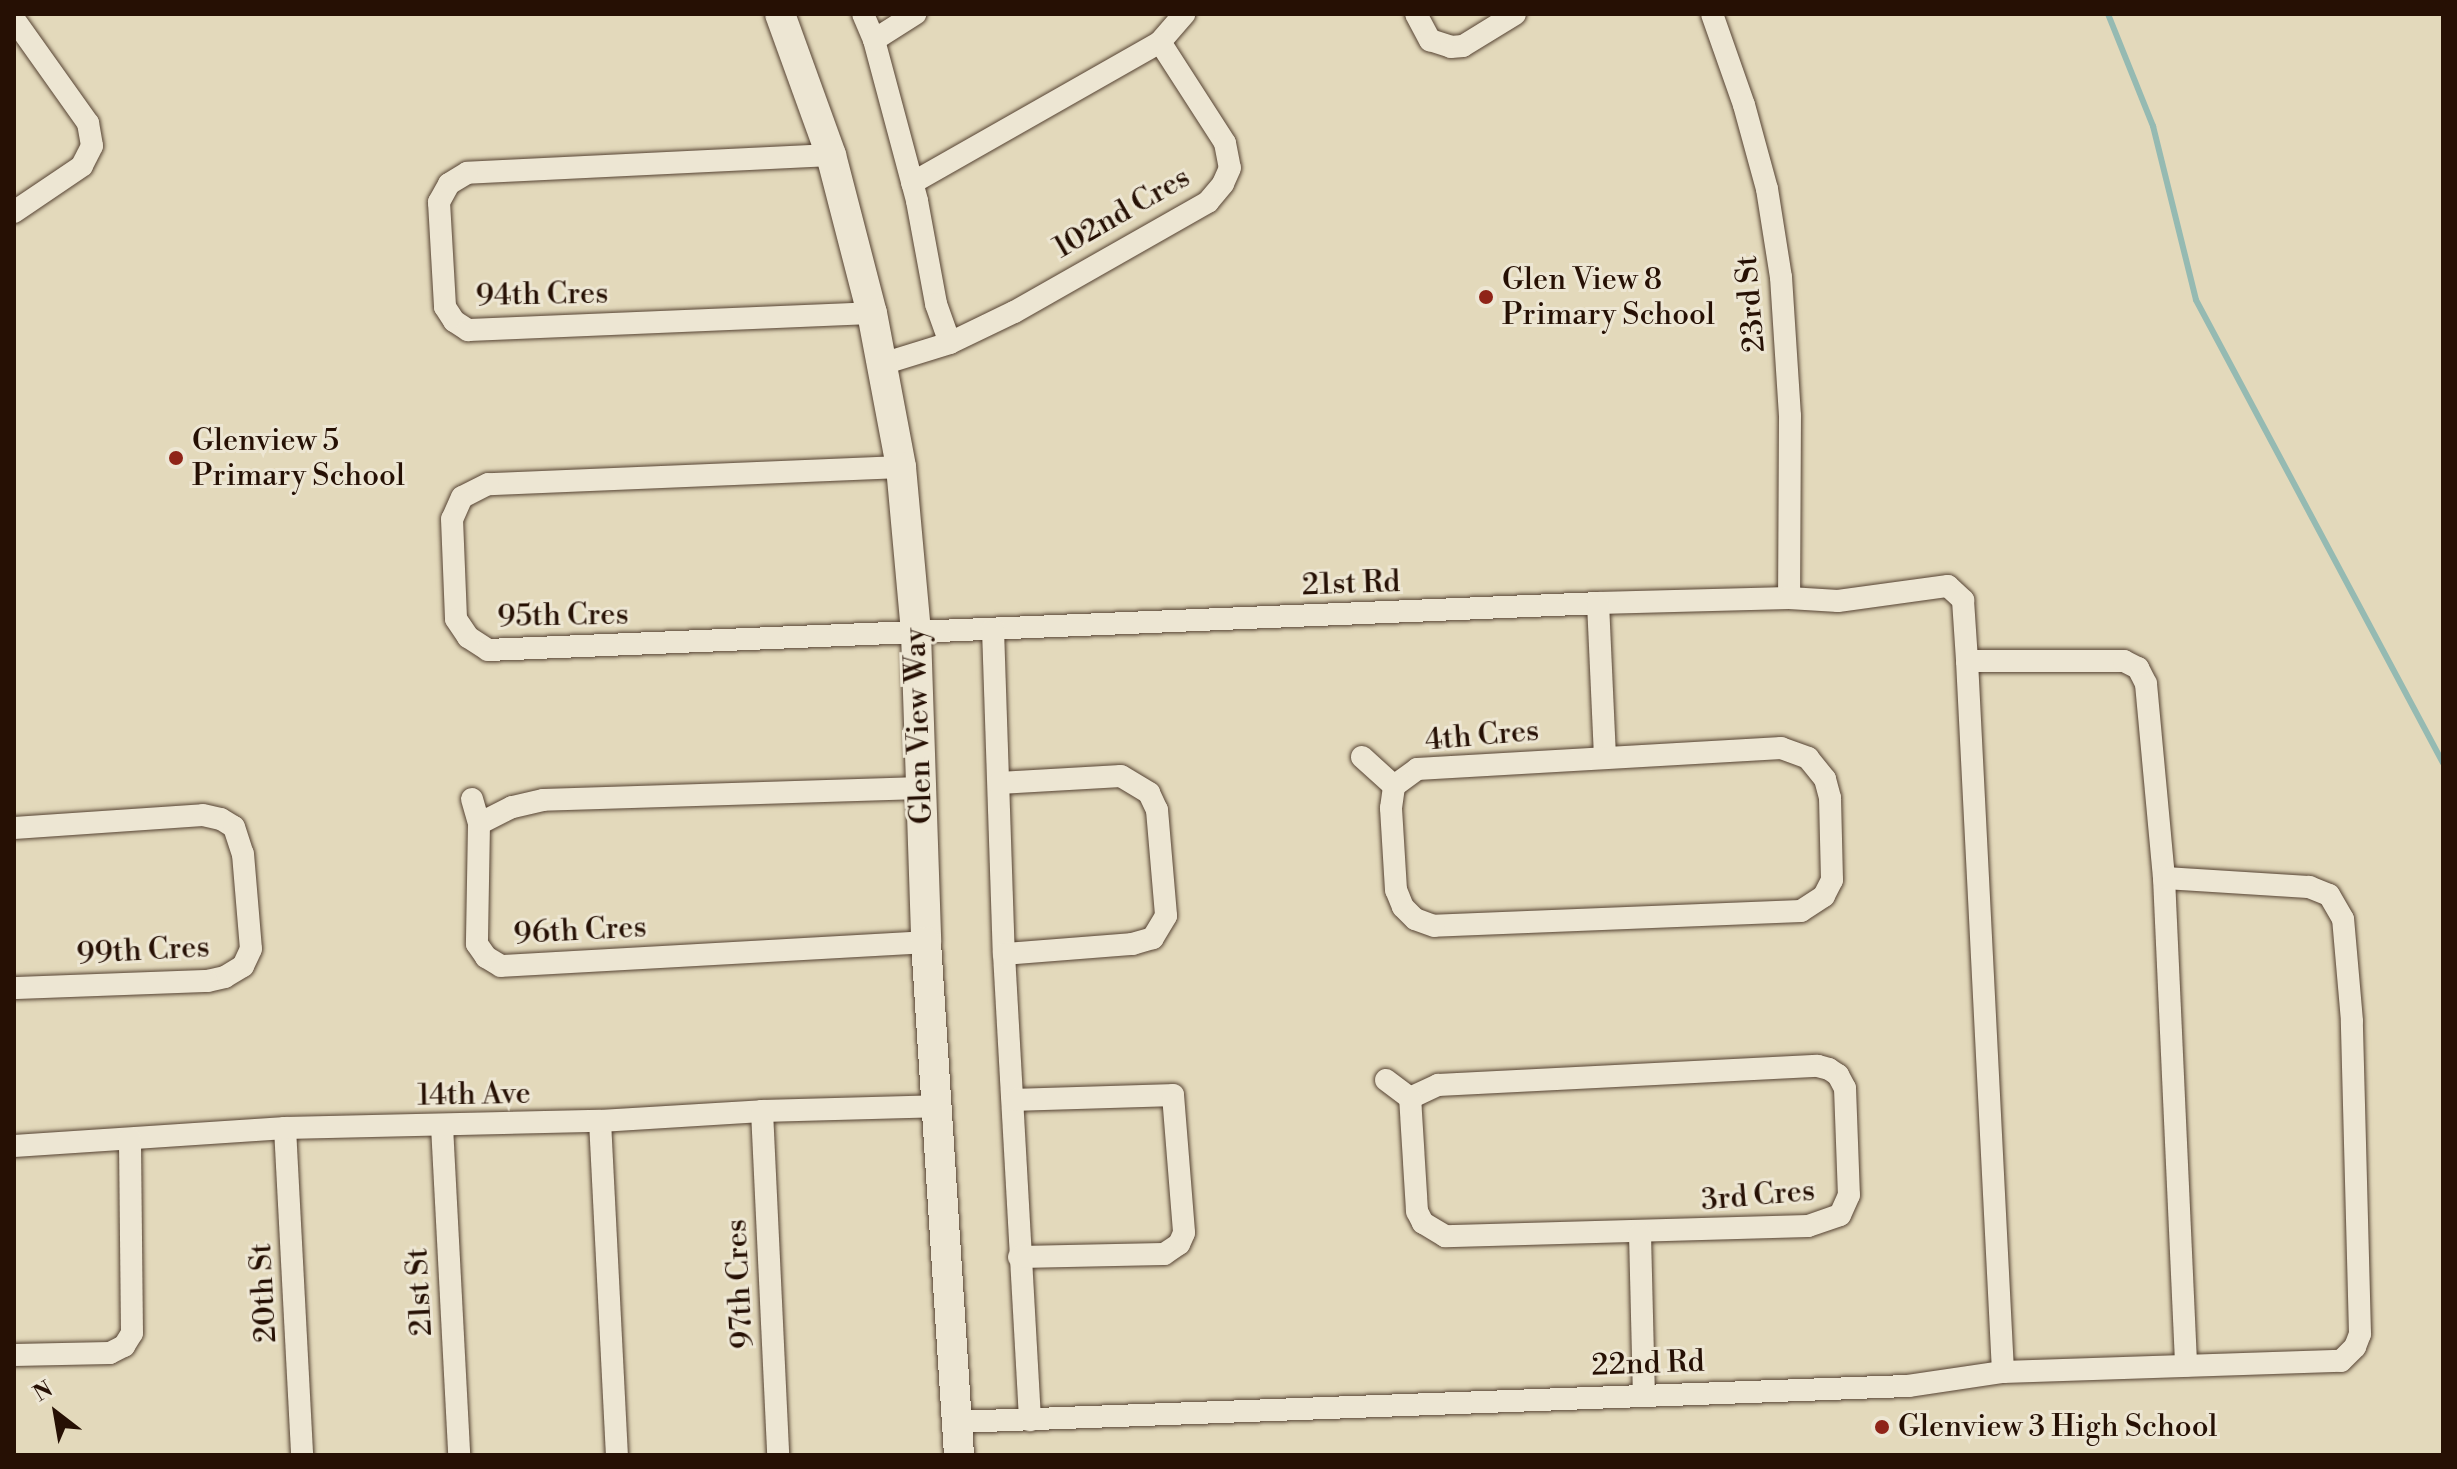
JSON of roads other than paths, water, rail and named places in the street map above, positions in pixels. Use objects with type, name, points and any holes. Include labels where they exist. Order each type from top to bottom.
[{"type":"street","name":"Glen View Way","points":[[780,14],[831,155],[872,313],[901,467],[916,633],[926,942],[959,1455]]},
{"type":"street","points":[[863,14],[874,40],[912,183],[936,304],[950,343]]},
{"type":"street","points":[[874,40],[915,14]]},
{"type":"street","points":[[912,183],[1160,42],[1184,14]]},
{"type":"street","points":[[1416,14],[1430,40],[1451,47],[1463,46],[1515,14]]},
{"type":"street","name":"23rd St","points":[[1712,14],[1744,105],[1767,189],[1781,277],[1790,416],[1789,598]]},
{"type":"street","points":[[14,19],[88,123],[92,146],[82,166],[14,212]]},
{"type":"street","name":"102nd Cres","points":[[882,364],[950,343],[1014,312],[1208,202],[1223,184],[1230,168],[1225,143],[1160,42]]},
{"type":"street","name":"94th Cres","points":[[831,155],[467,173],[449,184],[439,202],[445,307],[454,321],[468,330],[872,313]]},
{"type":"street","name":"95th Cres","points":[[901,467],[488,484],[462,497],[452,519],[452,579],[456,619],[468,637],[488,650],[916,633]]},
{"type":"street","name":"21st Rd","points":[[916,633],[1598,603],[1789,598],[1838,601],[1948,586],[1963,600],[1967,661]]},
{"type":"street","points":[[1598,603],[1605,757]]},
{"type":"street","points":[[993,629],[1004,954],[1030,1420]]},
{"type":"street","points":[[2003,1372],[1967,661],[2124,661],[2138,668],[2146,684],[2164,878],[2186,1366]]},
{"type":"street","name":"4th Cres","points":[[1781,748],[1808,758],[1825,779],[1830,798],[1832,880],[1824,896],[1811,907],[1788,914],[1434,926],[1415,919],[1403,907],[1396,890],[1391,808],[1394,786],[1417,769],[1781,748]]},
{"type":"street","points":[[1362,757],[1394,786]]},
{"type":"street","points":[[999,783],[1121,776],[1149,793],[1157,810],[1166,916],[1153,938],[1132,944],[1004,954]]},
{"type":"street","points":[[479,824],[512,807],[543,800],[921,788]]},
{"type":"street","name":"96th Cres","points":[[472,799],[479,824],[477,944],[486,957],[501,966],[926,942]]},
{"type":"street","name":"99th Cres","points":[[14,828],[203,815],[221,819],[234,827],[243,854],[251,949],[243,966],[225,977],[207,981],[14,988]]},
{"type":"street","name":"22nd Rd","points":[[957,1422],[1908,1386],[2003,1372],[2341,1361],[2355,1347],[2360,1334],[2352,1021],[2343,919],[2329,895],[2309,887],[2164,878]]},
{"type":"street","name":"3rd Cres","points":[[1818,1066],[1838,1075],[1845,1088],[1849,1195],[1840,1215],[1808,1226],[1640,1234],[1445,1236],[1430,1230],[1417,1211],[1410,1098],[1438,1085],[1818,1066]]},
{"type":"street","points":[[1386,1080],[1410,1098]]},
{"type":"street","points":[[1014,1100],[1173,1095],[1184,1233],[1179,1244],[1164,1254],[1019,1257]]},
{"type":"street","name":"14th Ave","points":[[14,1146],[285,1128],[600,1121],[762,1111],[936,1106]]},
{"type":"street","name":"97th Cres","points":[[762,1111],[778,1455]]},
{"type":"street","points":[[600,1121],[617,1455]]},
{"type":"street","name":"21st St","points":[[442,1126],[459,1455]]},
{"type":"street","name":"20th St","points":[[285,1128],[302,1455]]},
{"type":"street","points":[[14,1355],[110,1353],[124,1346],[132,1333],[130,1139]]},
{"type":"street","points":[[1640,1234],[1644,1394]]},
{"type":"waterway","points":[[2108,14],[2153,126],[2196,300],[2443,763]]},
{"type":"place","name":"Glen View 8 Primary School","points":[[1486,297]]},
{"type":"place","name":"Glenview 5 Primary School","points":[[176,458]]},
{"type":"place","name":"Glenview 3 High School","points":[[1882,1427]]}]
